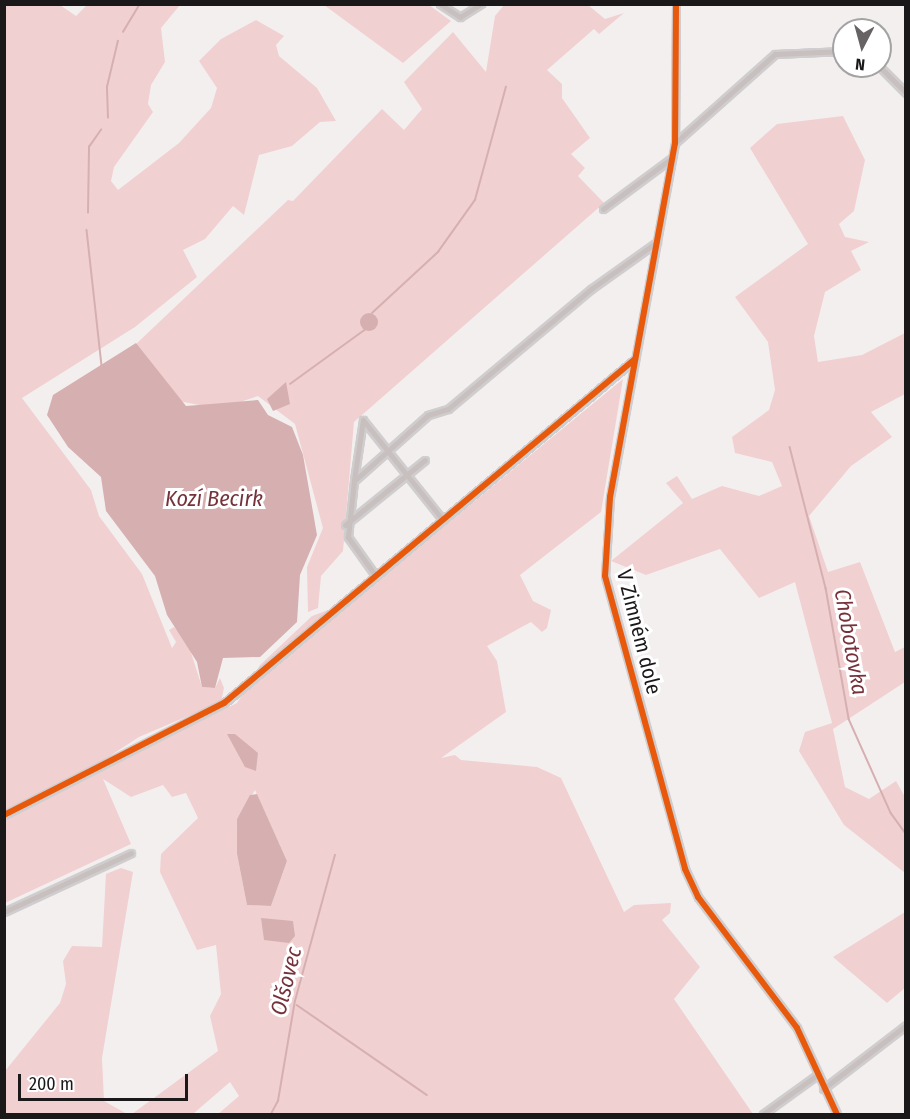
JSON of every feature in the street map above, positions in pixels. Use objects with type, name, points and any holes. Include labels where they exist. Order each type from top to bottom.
[{"type":"street","points":[[440,4],[460,17],[481,4]]},
{"type":"street","name":"V Zimném dole","points":[[676,4],[675,143],[604,543],[618,626],[685,869],[698,897],[797,1028],[822,1089],[837,1114]]},
{"type":"street","points":[[675,143],[775,54],[832,52]]},
{"type":"street","points":[[891,78],[906,93]]},
{"type":"street","points":[[603,209],[672,158]]},
{"type":"street","points":[[354,481],[428,415],[448,409],[591,289],[657,242]]},
{"type":"street","points":[[4,815],[224,703],[635,359]]},
{"type":"street","points":[[375,575],[345,525],[363,420],[442,519]]},
{"type":"street","points":[[345,525],[425,460]]},
{"type":"street","points":[[4,912],[131,853]]},
{"type":"street","points":[[822,1089],[906,1025]]},
{"type":"street","points":[[763,1114],[817,1075]]},
{"type":"street","points":[[772,1108],[777,1114]]},
{"type":"shaded area","points":[[4,5],[60,5],[76,16],[87,5],[180,5],[161,28],[165,62],[151,85],[148,104],[153,112],[114,167],[111,181],[118,190],[179,143],[211,108],[217,88],[199,61],[221,39],[256,20],[284,36],[276,45],[279,56],[317,88],[336,121],[320,122],[292,146],[259,155],[244,215],[233,206],[205,239],[183,250],[197,277],[135,327],[22,398],[91,490],[99,516],[142,574],[172,648],[176,642],[169,630],[174,627],[187,640],[202,687],[215,688],[220,678],[224,688],[221,702],[139,737],[96,765],[99,770],[237,703],[260,665],[312,616],[353,601],[623,379],[601,512],[520,575],[533,601],[551,610],[547,628],[542,632],[531,622],[487,646],[497,661],[506,712],[441,758],[455,755],[461,760],[537,767],[561,778],[624,912],[634,905],[671,903],[670,913],[662,920],[700,967],[674,999],[753,1114],[218,1114],[239,1096],[230,1082],[193,1114],[132,1114],[218,1051],[210,1016],[221,994],[216,945],[197,950],[160,872],[161,854],[198,818],[186,793],[172,797],[163,785],[131,797],[103,779],[131,844],[5,903]],"holes":[[[255,790],[287,861],[271,906],[247,905],[237,854],[237,819]]]},
{"type":"shaded area","points":[[324,5],[429,5],[451,21],[403,63]]},
{"type":"shaded area","points":[[504,5],[588,5],[605,19],[624,13],[599,34],[594,29],[547,70],[562,84],[562,98],[590,138],[571,154],[585,168],[578,176],[604,203],[354,422],[343,551],[321,576],[318,608],[308,612],[307,567],[323,528],[295,424],[258,396],[219,409],[179,401],[135,345],[288,200],[293,201],[382,109],[404,130],[422,109],[404,82],[453,32],[486,72],[495,16]]},
{"type":"shaded area","points":[[843,116],[865,160],[854,211],[839,224],[845,237],[869,242],[851,251],[861,270],[825,292],[814,336],[818,362],[862,355],[905,333],[905,394],[871,412],[892,437],[851,466],[809,516],[828,572],[860,562],[895,652],[905,647],[905,682],[833,729],[845,787],[869,799],[896,781],[905,797],[905,873],[844,825],[799,751],[805,732],[832,723],[795,582],[759,598],[720,549],[646,575],[611,561],[683,503],[666,483],[677,476],[692,499],[722,486],[759,496],[782,486],[772,462],[735,453],[732,437],[769,410],[775,390],[768,342],[735,297],[808,244],[750,148],[777,124]]},
{"type":"shaded area","points":[[121,868],[133,872],[102,1058],[104,1101],[127,1114],[5,1114],[5,1071],[60,1003],[66,984],[63,961],[72,946],[102,947],[106,874]]},
{"type":"shaded area","points":[[905,912],[905,988],[887,1003],[833,957]]},
{"type":"water","points":[[369,313],[375,316],[378,322],[375,328],[369,331],[363,328],[360,322],[363,316]]},
{"type":"water","name":"Kozí Becirk","points":[[136,343],[186,406],[258,400],[268,415],[292,427],[303,455],[317,535],[300,575],[297,622],[260,657],[223,658],[215,688],[202,687],[197,662],[167,615],[155,576],[106,511],[101,477],[68,447],[47,415],[53,395]]},
{"type":"water","points":[[286,382],[290,404],[273,411],[267,399]]},
{"type":"water","points":[[227,734],[235,734],[258,753],[256,771],[245,767]]},
{"type":"water","points":[[257,794],[287,861],[271,906],[247,905],[237,854],[237,819],[250,795]]},
{"type":"water","points":[[261,918],[293,921],[295,936],[289,943],[264,940]]},
{"type":"waterway","points":[[123,32],[140,4]]},
{"type":"waterway","points":[[108,118],[107,87],[118,41]]},
{"type":"waterway","points":[[372,313],[438,252],[475,200],[506,87]]},
{"type":"waterway","points":[[88,213],[89,147],[101,130]]},
{"type":"waterway","points":[[87,230],[102,365]]},
{"type":"waterway","points":[[290,384],[366,329]]},
{"type":"waterway","name":"Chobotovka","points":[[790,447],[826,588],[849,719],[891,813],[906,834]]},
{"type":"waterway","name":"Olšovec","points":[[271,1114],[278,1101],[295,1001],[335,855]]},
{"type":"waterway","points":[[297,1005],[427,1095]]},
{"type":"cycle path","points":[[676,4],[675,143],[610,497],[605,576],[685,869],[698,897],[797,1028],[837,1114]]},
{"type":"cycle path","points":[[4,815],[224,703],[635,359]]}]
